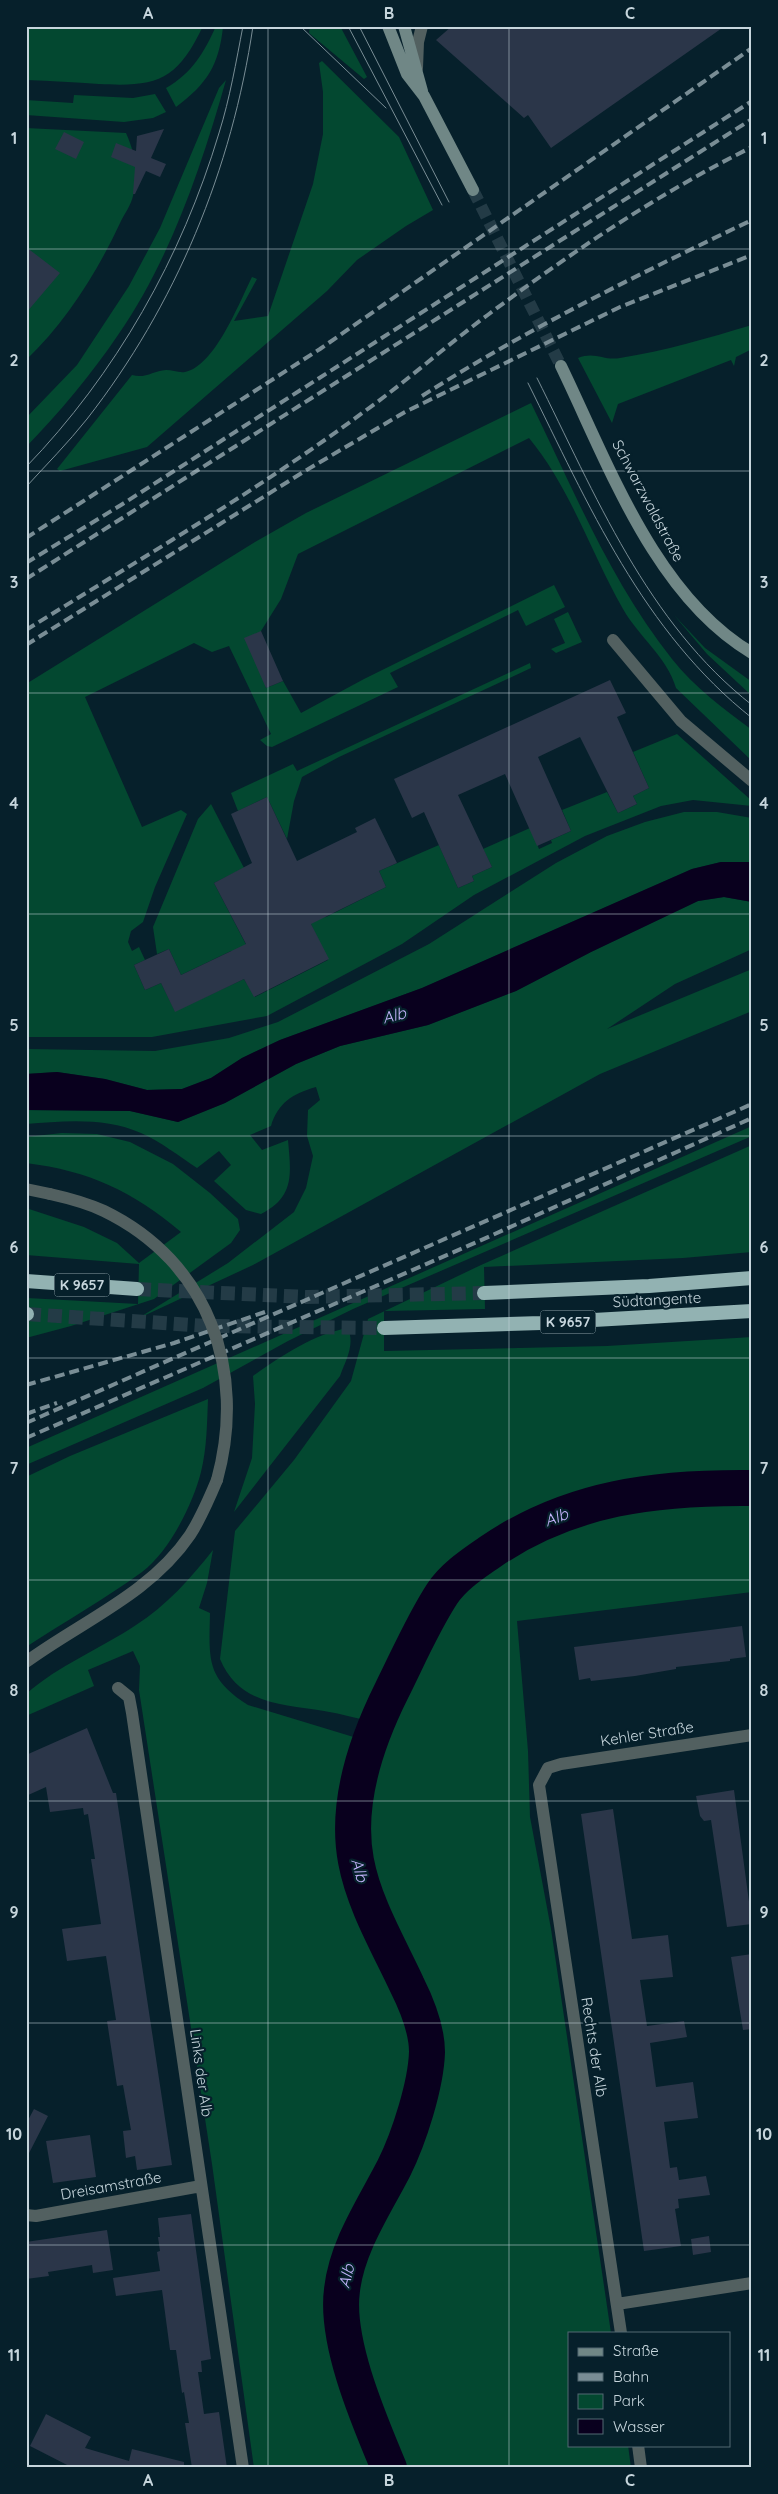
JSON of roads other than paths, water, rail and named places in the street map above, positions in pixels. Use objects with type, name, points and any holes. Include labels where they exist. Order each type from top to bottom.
[{"type":"highway","name":"Südtangente","points":[[484,1293],[649,1286],[752,1278]]},
{"type":"highway","name":"K 9657","points":[[26,1280],[137,1289]]},
{"type":"highway","name":"Südtangente","points":[[384,1328],[541,1323],[752,1311]]},
{"type":"main road","points":[[388,26],[407,74],[424,96],[473,190]]},
{"type":"main road","points":[[404,26],[424,96]]},
{"type":"main road","name":"Schwarzwaldstraße","points":[[562,366],[637,521],[662,565],[701,613],[724,634],[752,653]]},
{"type":"street","points":[[417,68],[418,42],[422,26]]},
{"type":"street","points":[[612,640],[681,721],[752,780]]},
{"type":"street","points":[[26,1189],[50,1194],[103,1211],[141,1234],[171,1261],[202,1305],[217,1341],[228,1389],[228,1428],[218,1480],[189,1536],[154,1576],[128,1597],[26,1662]]},
{"type":"street","name":"Links der Alb","points":[[118,1688],[129,1697],[132,1712],[243,2468]]},
{"type":"street","name":"Kehler Straße","points":[[548,1768],[561,1764],[752,1735]]},
{"type":"street","name":"Rechts der Alb","points":[[548,1768],[539,1785],[540,1803],[621,2332]]},
{"type":"street","name":"Dreisamstraße","points":[[26,2215],[36,2216],[201,2186]]},
{"type":"street","points":[[617,2304],[752,2283]]},
{"type":"street","points":[[638,2446],[641,2468]]},
{"type":"water","points":[[721,862],[752,862],[752,902],[724,897],[698,901],[591,952],[516,991],[428,1025],[340,1046],[296,1064],[225,1103],[178,1122],[130,1111],[26,1110],[26,1074],[57,1072],[105,1079],[147,1090],[182,1089],[211,1078],[242,1058],[280,1040],[422,988],[692,869]]},
{"type":"waterway","name":"Alb","points":[[389,2468],[355,2380],[344,2333],[341,2311],[342,2290],[349,2258],[355,2242],[394,2168],[411,2127],[424,2080],[427,2043],[418,2009],[371,1909],[356,1861],[353,1839],[356,1795],[360,1773],[374,1730],[416,1641],[442,1594],[458,1576],[490,1552],[520,1533],[551,1519],[583,1507],[615,1499],[648,1493],[682,1490],[752,1488]]},
{"type":"tunnel","points":[[473,190],[561,366]]},
{"type":"tunnel","points":[[137,1289],[307,1297],[484,1293]]},
{"type":"tunnel","points":[[27,1314],[208,1326],[384,1328]]},
{"type":"tram line","points":[[26,467],[59,431],[89,393],[117,353],[165,269],[204,179],[219,133],[230,93],[243,26]]},
{"type":"tram line","points":[[26,487],[80,428],[119,375],[148,330],[173,282],[196,233],[215,183],[231,132],[253,26]]},
{"type":"tram line","points":[[300,26],[386,108]]},
{"type":"tram line","points":[[348,26],[442,205]]},
{"type":"tram line","points":[[359,26],[449,202]]},
{"type":"tram line","points":[[537,378],[603,511],[653,596],[682,636],[715,672],[752,705]]},
{"type":"tram line","points":[[528,383],[597,519],[622,564],[649,606],[679,646],[714,684],[752,718]]},
{"type":"railway","points":[[26,538],[320,349],[752,48]]},
{"type":"railway","points":[[26,563],[121,505],[752,101]]},
{"type":"railway","points":[[26,579],[752,119]]},
{"type":"railway","points":[[26,630],[198,524],[282,469],[381,399],[489,314],[617,224],[683,184],[752,147]]},
{"type":"railway","points":[[422,396],[543,325],[752,220]]},
{"type":"railway","points":[[26,645],[305,471],[405,412],[620,307],[752,255]]},
{"type":"railway","points":[[26,1423],[752,1104]]},
{"type":"railway","points":[[26,1438],[477,1242],[752,1118]]},
{"type":"railway","points":[[26,1385],[174,1343],[265,1312]]},
{"type":"railway","points":[[26,1414],[57,1403]]}]
